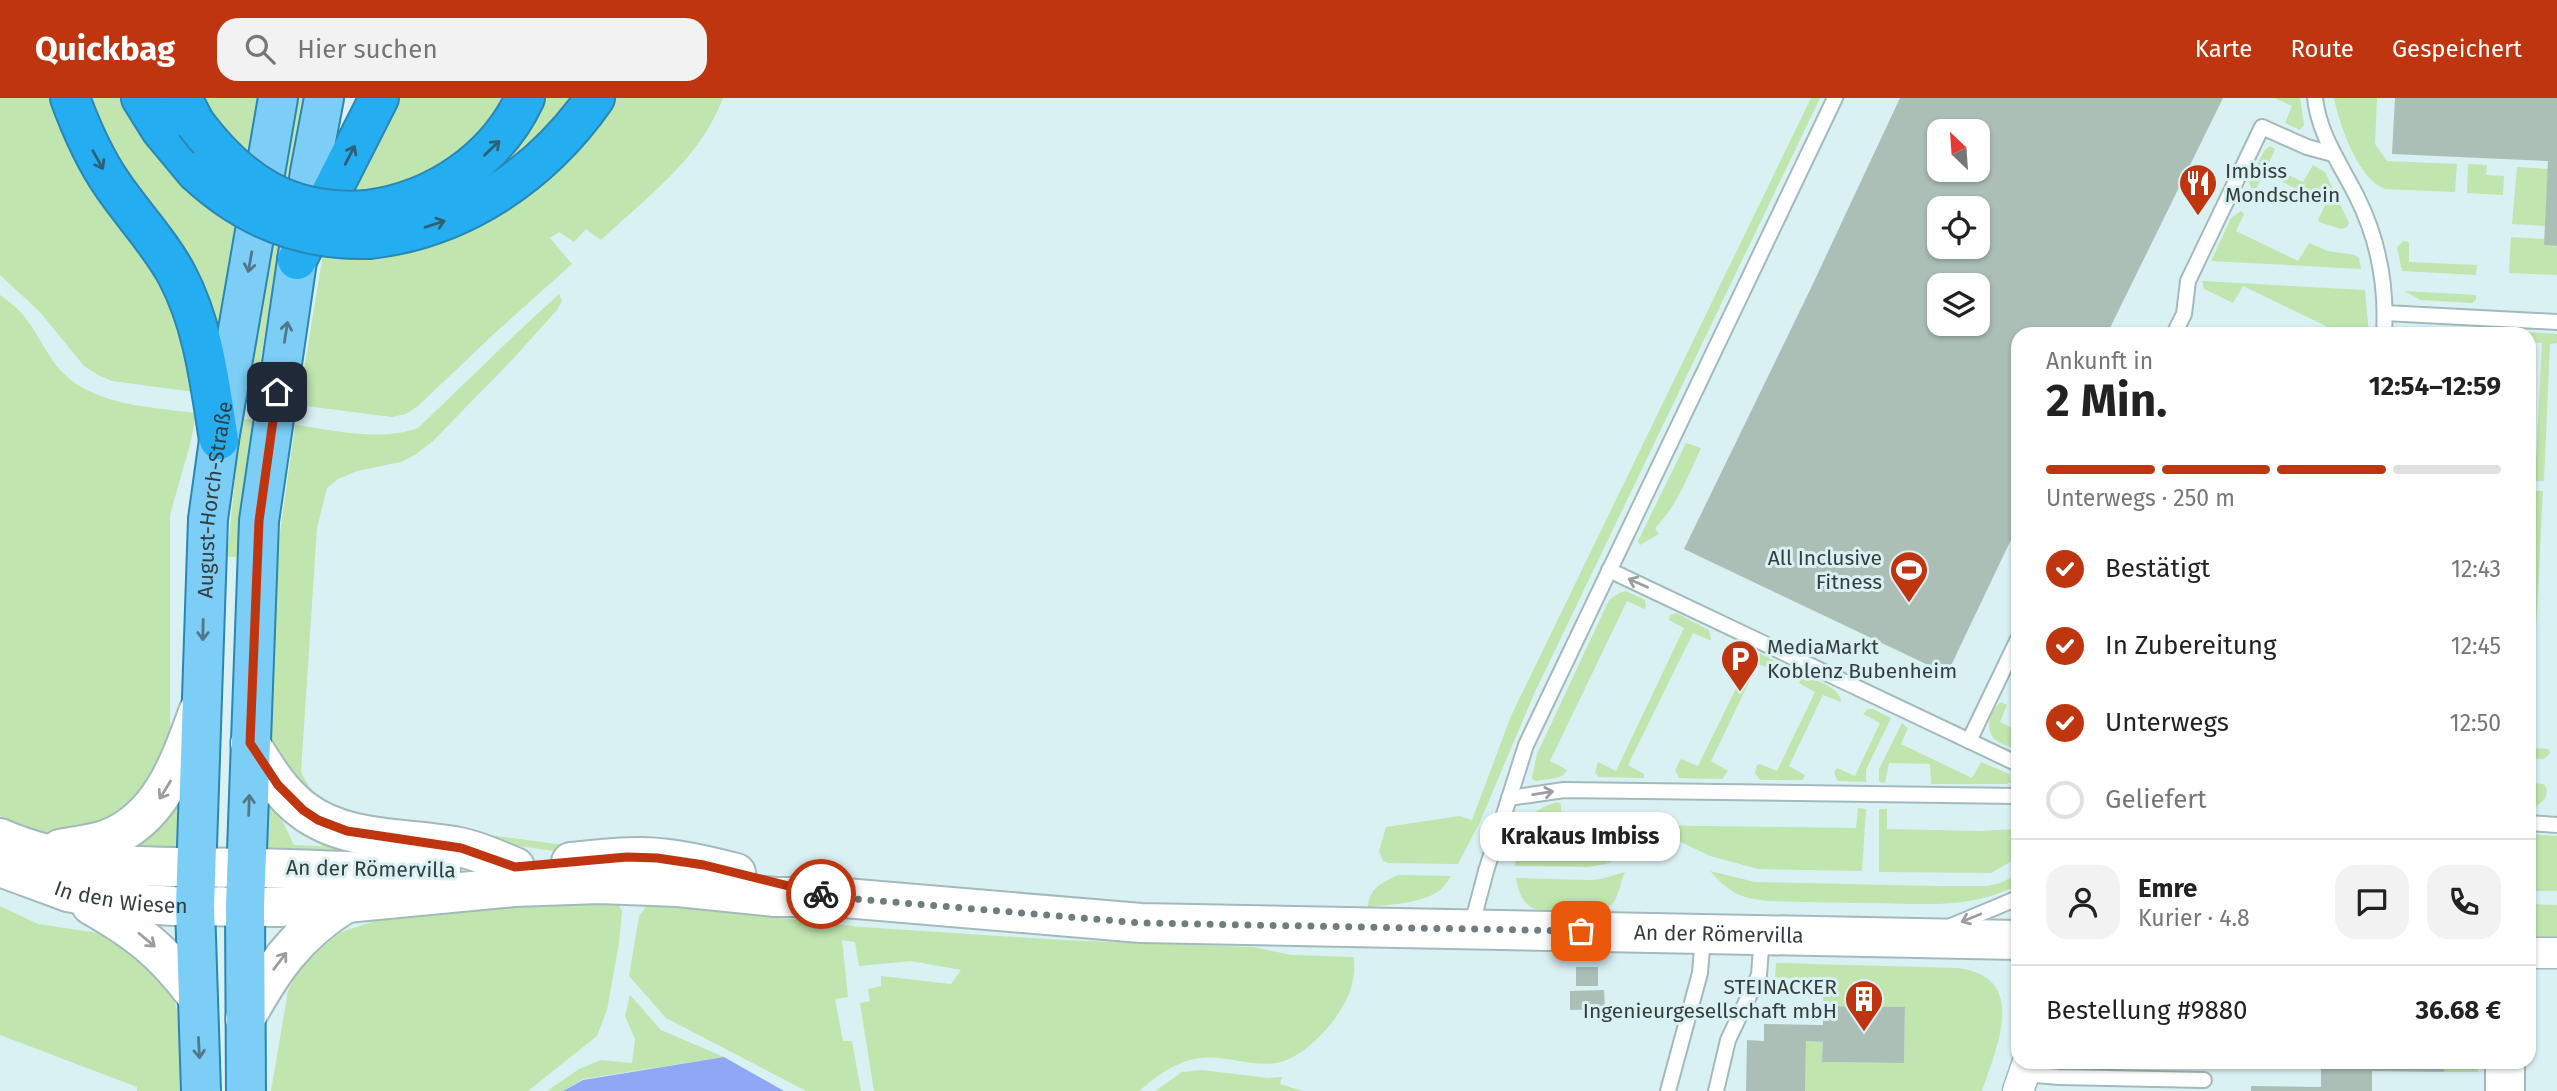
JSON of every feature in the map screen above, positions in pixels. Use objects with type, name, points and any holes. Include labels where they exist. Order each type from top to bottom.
[{"type":"highway","points":[[70,98],[101,166],[164,254],[185,291],[203,347],[219,440]]},
{"type":"highway","points":[[141,98],[161,130],[196,172],[230,201],[269,223],[316,237],[368,225],[392,205],[425,194],[466,171],[500,140],[511,125],[524,98]]},
{"type":"highway","points":[[297,260],[379,98]]},
{"type":"highway","points":[[188,110],[234,168],[267,191],[295,203],[332,211],[390,237],[444,221],[493,197],[552,151],[595,98]]},
{"type":"main road","name":"August-Horch-Straße","points":[[201,1091],[195,906],[208,519],[219,440],[278,98]]},
{"type":"main road","points":[[246,1087],[245,906],[259,521],[324,98]]},
{"type":"street","points":[[36,852],[107,839],[143,817],[168,786],[201,705]]},
{"type":"street","points":[[250,743],[289,797],[318,820],[347,831],[461,848],[515,867]]},
{"type":"street","name":"In den Wiesen","points":[[0,838],[36,852],[95,863],[197,866]]},
{"type":"street","name":"An der Römervilla","points":[[197,866],[416,872],[627,857],[657,858],[704,865],[833,897]]},
{"type":"street","name":"In den Wiesen","points":[[0,867],[68,892],[127,903],[245,906]]},
{"type":"street","name":"An der Römervilla","points":[[245,906],[346,903],[514,887],[588,884],[678,887],[775,897],[833,897],[1141,923],[2011,940]]},
{"type":"street","points":[[68,892],[137,932],[164,956],[196,995]]},
{"type":"street","points":[[245,1019],[285,954],[317,922],[346,903]]},
{"type":"street","points":[[2536,953],[2557,953]]},
{"type":"street","points":[[2505,1069],[2505,1091]]},
{"type":"lane","points":[[1471,930],[1526,745],[1835,98]]},
{"type":"lane","points":[[2315,98],[2333,154],[2373,233],[2381,260],[2384,327]]},
{"type":"lane","points":[[2178,327],[2184,314],[2188,281],[2262,127],[2307,147],[2333,154]]},
{"type":"lane","points":[[2385,313],[2557,322]]},
{"type":"lane","points":[[1609,570],[2011,761]]},
{"type":"lane","points":[[1969,741],[2011,654]]},
{"type":"lane","points":[[1509,798],[1564,790],[2011,796]]},
{"type":"lane","points":[[2536,824],[2557,825]]},
{"type":"lane","points":[[1923,937],[2011,901]]},
{"type":"lane","points":[[1668,1091],[1700,973],[1703,933]]},
{"type":"lane","points":[[1716,1091],[1728,1040],[1759,975],[1762,934]]},
{"type":"lane","points":[[2023,1076],[2204,1080]]},
{"type":"green space","points":[[0,98],[58,98],[175,301],[194,392],[112,381],[98,375],[84,366],[40,312],[0,275]]},
{"type":"green space","points":[[83,98],[128,98],[241,225],[220,337]]},
{"type":"green space","points":[[193,98],[261,98],[245,163]]},
{"type":"green space","points":[[296,98],[308,98],[291,182],[279,176]]},
{"type":"green space","points":[[391,98],[514,98],[452,169],[344,200]]},
{"type":"green space","points":[[537,98],[583,98],[533,155],[394,215]]},
{"type":"green space","points":[[614,98],[723,98],[701,140],[671,176],[601,240],[586,229],[574,242],[559,232],[550,238],[572,264],[418,406],[406,414],[392,417],[298,405],[323,254],[596,124]]},
{"type":"green space","points":[[1811,98],[1820,98],[1534,694],[1479,824],[1458,864],[1383,861],[1379,851],[1386,827],[1459,816],[1472,820],[1511,716]]},
{"type":"green space","points":[[2275,98],[2300,98],[2304,125],[2300,130],[2285,123],[2292,106]]},
{"type":"green space","points":[[2334,98],[2377,98],[2375,144],[2387,161],[2457,164],[2455,192],[2385,189],[2375,183],[2351,150]]},
{"type":"green space","points":[[2270,146],[2275,149],[2268,165],[2303,182],[2313,165],[2325,172],[2349,223],[2347,227],[2341,229],[2319,222],[2326,203],[2264,173],[2256,189],[2251,188],[2249,182],[2264,151]]},
{"type":"green space","points":[[2468,164],[2487,165],[2486,175],[2504,176],[2503,195],[2467,193]]},
{"type":"green space","points":[[2517,167],[2548,169],[2545,226],[2512,224]]},
{"type":"green space","points":[[2241,211],[2244,214],[2236,231],[2298,261],[2309,243],[2328,251],[2355,255],[2359,258],[2361,269],[2211,261],[2231,218]]},
{"type":"green space","points":[[2511,237],[2544,239],[2544,245],[2557,246],[2557,275],[2509,273]]},
{"type":"green space","points":[[269,239],[280,242],[254,400],[243,398]]},
{"type":"green space","points":[[2403,241],[2409,242],[2409,262],[2477,265],[2476,275],[2402,271],[2397,247]]},
{"type":"green space","points":[[2202,281],[2365,290],[2368,327],[2328,327],[2243,286],[2233,303],[2204,289]]},
{"type":"green space","points":[[2404,291],[2476,295],[2476,300],[2472,303],[2421,300]]},
{"type":"green space","points":[[559,294],[562,301],[557,310],[433,441],[401,462],[357,471],[338,479],[327,488],[317,528],[301,772],[317,795],[357,817],[557,844],[586,844],[561,852],[363,824],[312,802],[274,752],[269,735],[271,597],[295,425],[373,435],[418,428]]},
{"type":"green space","points":[[0,295],[24,316],[55,364],[73,382],[106,398],[124,403],[196,413],[170,515],[170,734],[163,767],[130,812],[63,834],[36,830],[0,816]]},
{"type":"green space","points":[[2536,333],[2557,334],[2557,343],[2550,344],[2544,481],[2536,481],[2536,461],[2542,343],[2536,343]]},
{"type":"green space","points":[[241,418],[253,420],[238,557],[227,557]]},
{"type":"green space","points":[[1686,443],[1701,448],[1687,480],[1655,528],[1659,534],[1640,545],[1638,541]]},
{"type":"green space","points":[[2536,491],[2543,491],[2536,629]]},
{"type":"green space","points":[[1626,591],[1645,600],[1646,607],[1644,609],[1627,601],[1550,761],[1567,770],[1562,776],[1535,781],[1532,778],[1537,754],[1609,600]]},
{"type":"green space","points":[[1676,613],[1709,630],[1711,639],[1693,633],[1628,765],[1644,774],[1644,778],[1599,777],[1595,773],[1598,762],[1616,771],[1684,628],[1669,620],[1670,615]]},
{"type":"green space","points":[[1742,645],[1773,660],[1776,671],[1758,664],[1711,761],[1728,771],[1722,779],[1679,778],[1675,770],[1681,759],[1698,766],[1750,660],[1732,650],[1735,646]]},
{"type":"green space","points":[[1802,677],[1832,688],[1841,702],[1823,695],[1789,766],[1805,775],[1803,780],[1760,780],[1755,773],[1757,765],[1777,771],[1815,692],[1799,683]]},
{"type":"green space","points":[[2001,702],[2007,705],[2000,722],[2011,728],[2011,748],[1992,736],[1989,726],[1994,710]]},
{"type":"green space","points":[[1868,709],[1891,718],[1866,770],[1866,782],[1838,781],[1834,773],[1837,768],[1855,776],[1880,723],[1863,714]]},
{"type":"green space","points":[[1902,723],[1908,728],[1901,744],[1972,778],[1981,762],[2009,774],[2011,782],[1931,784],[1930,764],[1889,763],[1885,783],[1879,782],[1879,769]]},
{"type":"green space","points":[[2536,748],[2549,749],[2550,753],[2544,759],[2536,758]]},
{"type":"green space","points":[[2536,783],[2544,784],[2547,790],[2545,799],[2536,807]]},
{"type":"green space","points":[[182,792],[182,854],[94,851]]},
{"type":"green space","points":[[264,795],[275,806],[294,845],[319,846],[343,841],[455,859],[265,856]]},
{"type":"green space","points":[[1558,802],[1561,804],[1561,824],[1856,828],[1858,808],[1866,809],[1862,871],[1758,869],[1710,856],[1681,842],[1667,840],[1651,843],[1606,864],[1588,867],[1515,866],[1524,825],[1537,811]]},
{"type":"green space","points":[[1879,809],[1887,809],[1887,829],[2011,829],[2011,862],[1991,873],[1879,872]]},
{"type":"green space","points":[[2536,834],[2557,836],[2557,891],[2536,891]]},
{"type":"green space","points":[[1710,871],[1755,882],[1940,886],[1987,886],[2011,878],[2011,888],[1983,898],[1966,902],[1913,904],[1769,901],[1750,898],[1723,885]]},
{"type":"green space","points":[[1625,872],[1610,906],[1586,910],[1535,909],[1519,892],[1516,878],[1589,880]]},
{"type":"green space","points":[[1398,875],[1451,876],[1441,889],[1425,898],[1368,907],[1371,895],[1377,887]]},
{"type":"green space","points":[[614,897],[622,911],[619,943],[607,1010],[597,1036],[528,1091],[271,1091],[288,991],[302,962],[341,932],[378,920]]},
{"type":"green space","points":[[649,903],[862,927],[1062,940],[1254,947],[1291,955],[1354,957],[1354,974],[1344,1004],[1325,1031],[1301,1052],[1276,1063],[1200,1058],[1167,1070],[1139,1091],[874,1091],[860,1003],[870,1001],[868,989],[881,986],[881,976],[951,984],[961,970],[911,961],[859,966],[855,942],[842,940],[848,997],[835,999],[843,1041],[852,1041],[861,1091],[806,1091],[666,1018],[629,976],[639,916]]},
{"type":"green space","points":[[2536,904],[2557,905],[2557,939],[2536,938]]},
{"type":"green space","points":[[0,906],[38,924],[98,933],[142,953],[165,976],[177,1009],[184,1091],[137,1091],[137,1087],[0,1035]]},
{"type":"green space","points":[[1776,963],[1958,968],[1980,974],[1994,985],[2001,999],[2002,1016],[1995,1054],[1982,1091],[1805,1091],[1806,1041],[1823,1042],[1823,1062],[1904,1063],[1905,1007],[1823,1006],[1823,979],[1775,978]]},
{"type":"green space","points":[[630,995],[661,1030],[724,1057],[583,1079],[563,1091],[547,1091],[579,1069],[601,1060],[632,1063],[635,1039],[625,1016]]},
{"type":"green space","points":[[2444,1069],[2478,1069],[2478,1072],[2444,1072]]},
{"type":"green space","points":[[1202,1070],[1268,1078],[1282,1077],[1280,1084],[1302,1091],[1155,1091],[1182,1072]]},
{"type":"water","points":[[724,1057],[784,1091],[563,1091],[583,1080]]},
{"type":"building","points":[[1900,98],[2223,98],[2110,327],[2011,327],[2011,540],[1947,674],[1684,549]]},
{"type":"building","points":[[2395,98],[2557,98],[2557,246],[2544,245],[2548,161],[2392,154]]},
{"type":"building","points":[[1576,967],[1598,967],[1598,986],[1576,986]]},
{"type":"building","points":[[1604,990],[1605,1009],[1570,1010],[1570,991]]},
{"type":"building","points":[[1823,1006],[1905,1007],[1904,1063],[1822,1062],[1823,1042],[1806,1041],[1805,1091],[1746,1091],[1747,1040],[1764,1041],[1764,1024],[1823,1025]]},
{"type":"building","points":[[2321,1069],[2444,1069],[2444,1072],[2372,1071],[2372,1091],[2251,1091],[2251,1086],[2321,1087]]},
{"type":"way so far","points":[[821,894],[1141,923],[1581,931]]},
{"type":"place","name":"Imbiss Mondschein","points":[[2198,217]]},
{"type":"place","name":"All Inclusive Fitness","points":[[1909,604]]},
{"type":"place","name":"MediaMarkt Koblenz Bubenheim","points":[[1740,693]]},
{"type":"place","name":"Krakaus Imbiss","points":[[1581,931]]},
{"type":"place","name":"STEINACKER Ingenieurgesellschaft mbH","points":[[1864,1033]]},
{"type":"route","points":[[277,392],[259,521],[250,743],[278,785],[303,810],[332,827],[461,848],[515,867],[627,857],[682,860],[821,894]]}]
